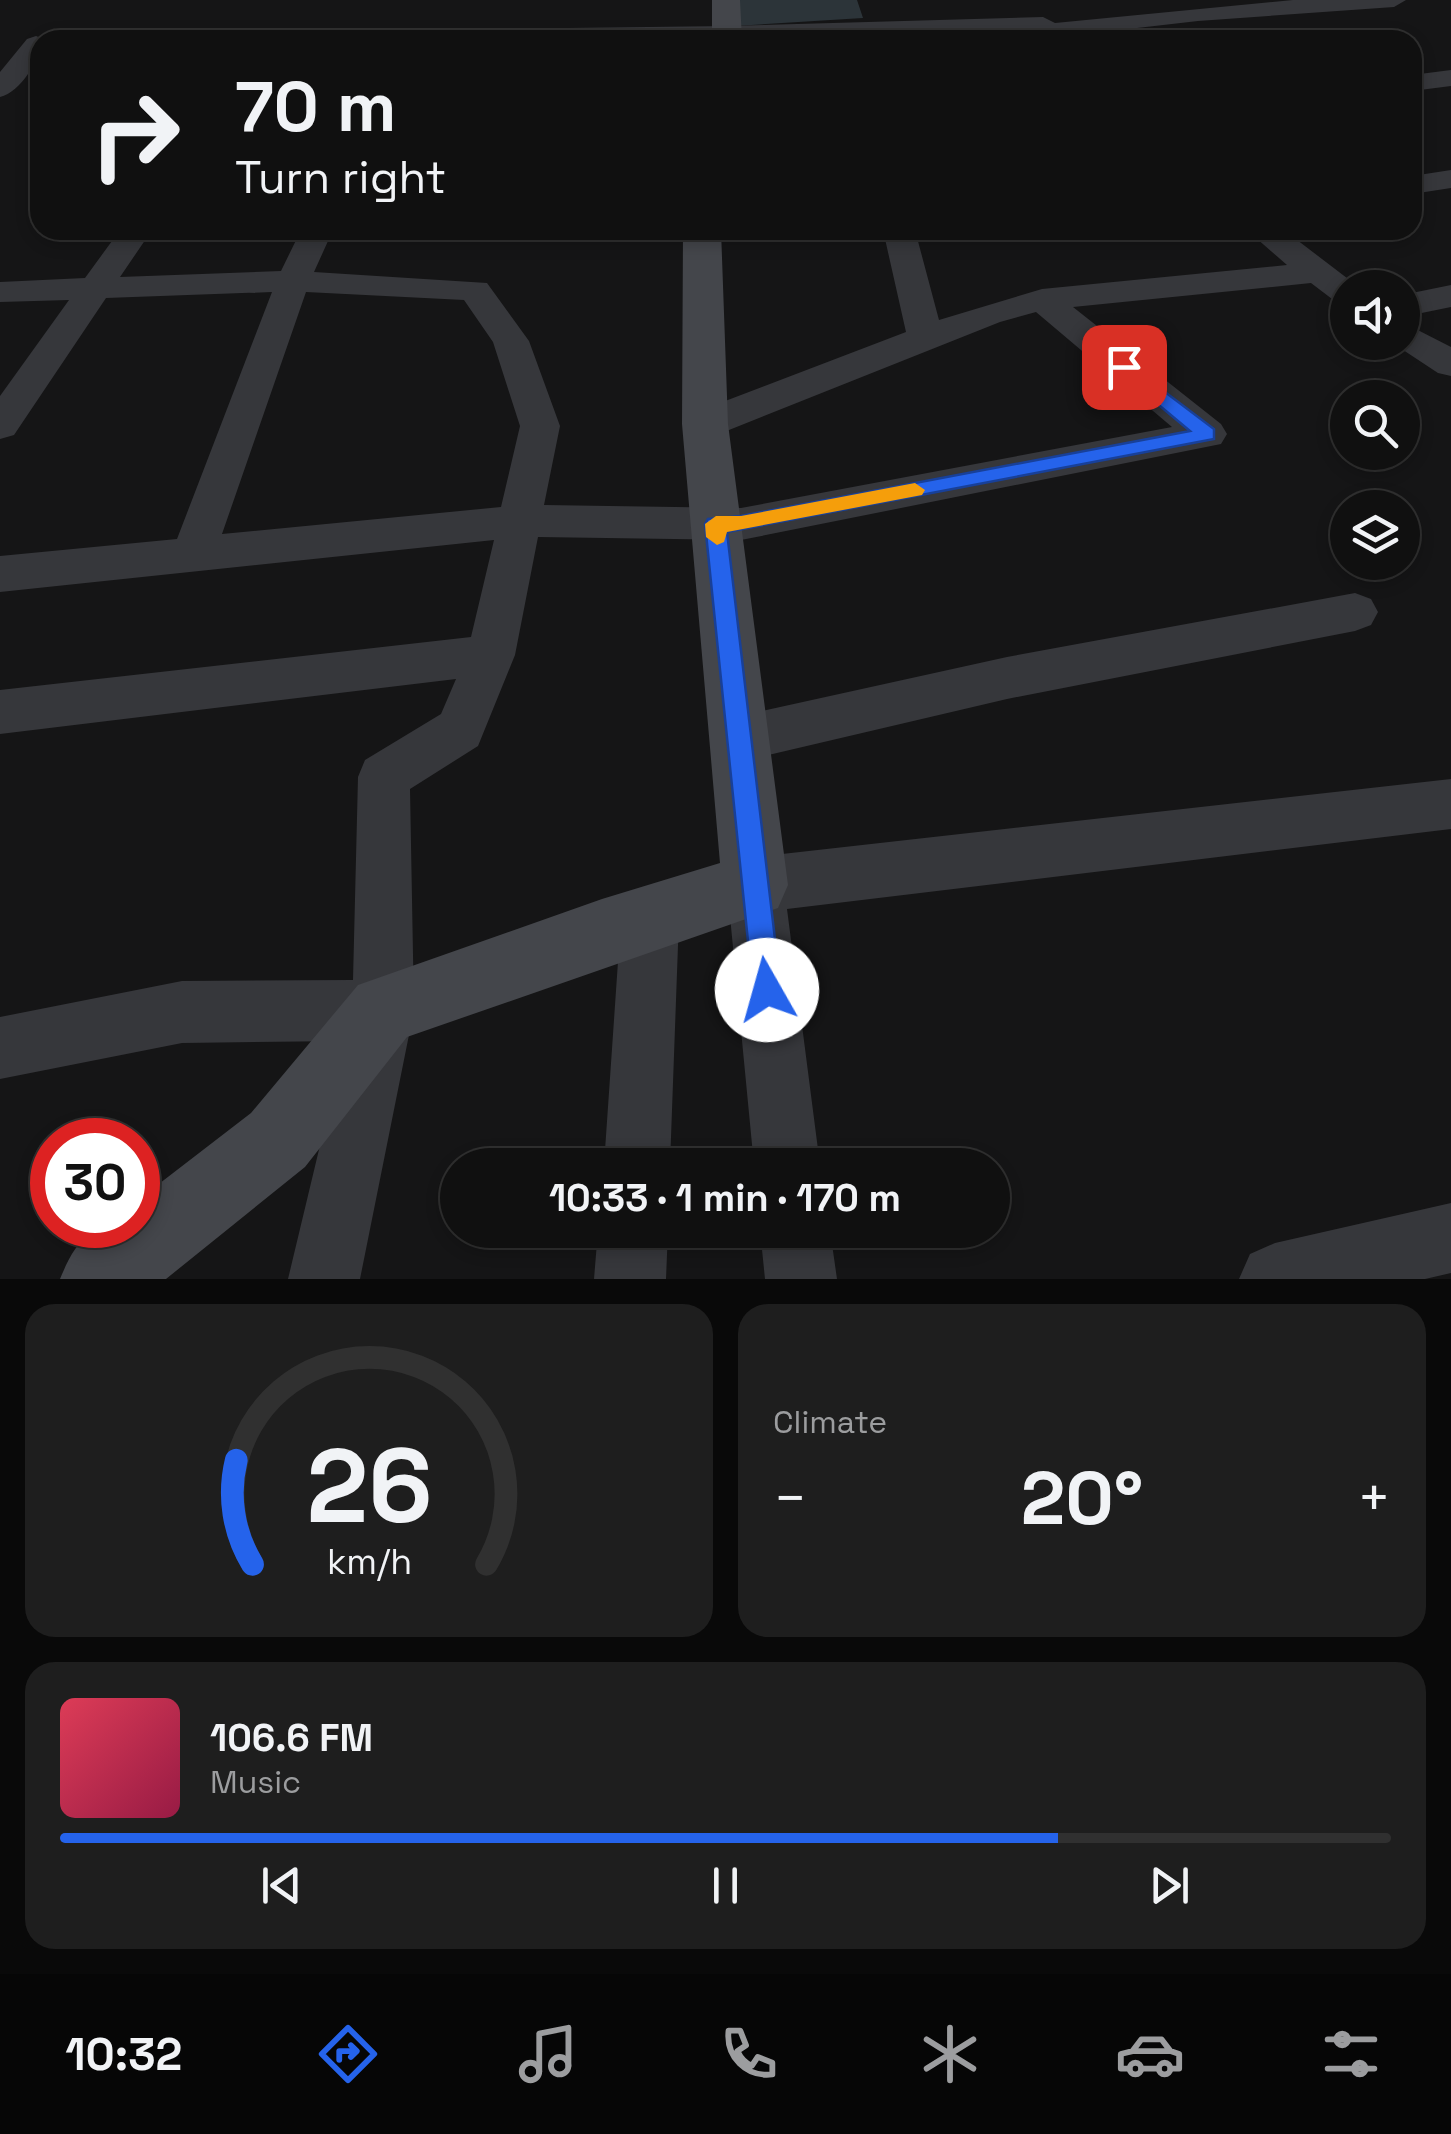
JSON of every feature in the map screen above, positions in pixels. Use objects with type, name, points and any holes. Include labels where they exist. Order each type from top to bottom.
[{"type":"main road","points":[[726,0],[728,30]]},
{"type":"main road","points":[[101,1279],[278,1140],[383,1010],[755,885],[704,424],[702,240]]},
{"type":"street","points":[[1027,0],[1049,30]]},
{"type":"street","points":[[1066,30],[1198,14],[1394,0]]},
{"type":"street","points":[[260,30],[269,13]]},
{"type":"street","points":[[0,45],[30,44]]},
{"type":"street","points":[[0,89],[30,53]]},
{"type":"street","points":[[1422,82],[1451,78]]},
{"type":"street","points":[[1422,183],[1451,179]]},
{"type":"street","points":[[0,425],[129,240]]},
{"type":"street","points":[[194,552],[293,281],[312,240]]},
{"type":"street","points":[[902,240],[926,338]]},
{"type":"street","points":[[1277,240],[1330,282]]},
{"type":"street","points":[[704,424],[988,314],[1042,300],[1317,272]]},
{"type":"street","points":[[0,292],[293,281],[475,290],[511,341],[540,426],[491,655],[460,730],[384,776],[383,1010],[324,1279]]},
{"type":"street","points":[[1420,302],[1451,296]]},
{"type":"street","points":[[0,574],[518,521],[741,524],[1207,434],[1042,300]]},
{"type":"street","points":[[1420,344],[1451,364]]},
{"type":"street","points":[[739,739],[1007,678],[1355,612]]},
{"type":"street","points":[[0,712],[491,655]]},
{"type":"street","points":[[786,1148],[755,885],[1451,804]]},
{"type":"street","points":[[638,1148],[650,918]]},
{"type":"street","points":[[0,1048],[182,1012],[383,1010]]},
{"type":"street","points":[[1275,1279],[1451,1238]]},
{"type":"street","points":[[630,1279],[632,1248]]},
{"type":"street","points":[[797,1248],[801,1279]]},
{"type":"shaded area","points":[[717,0],[857,0],[863,18],[719,27]]},
{"type":"slow traffic","points":[[717,537],[716,524],[741,524],[915,490]]},
{"type":"route","points":[[767,990],[716,524],[741,524],[1207,434],[1124,367]]}]
